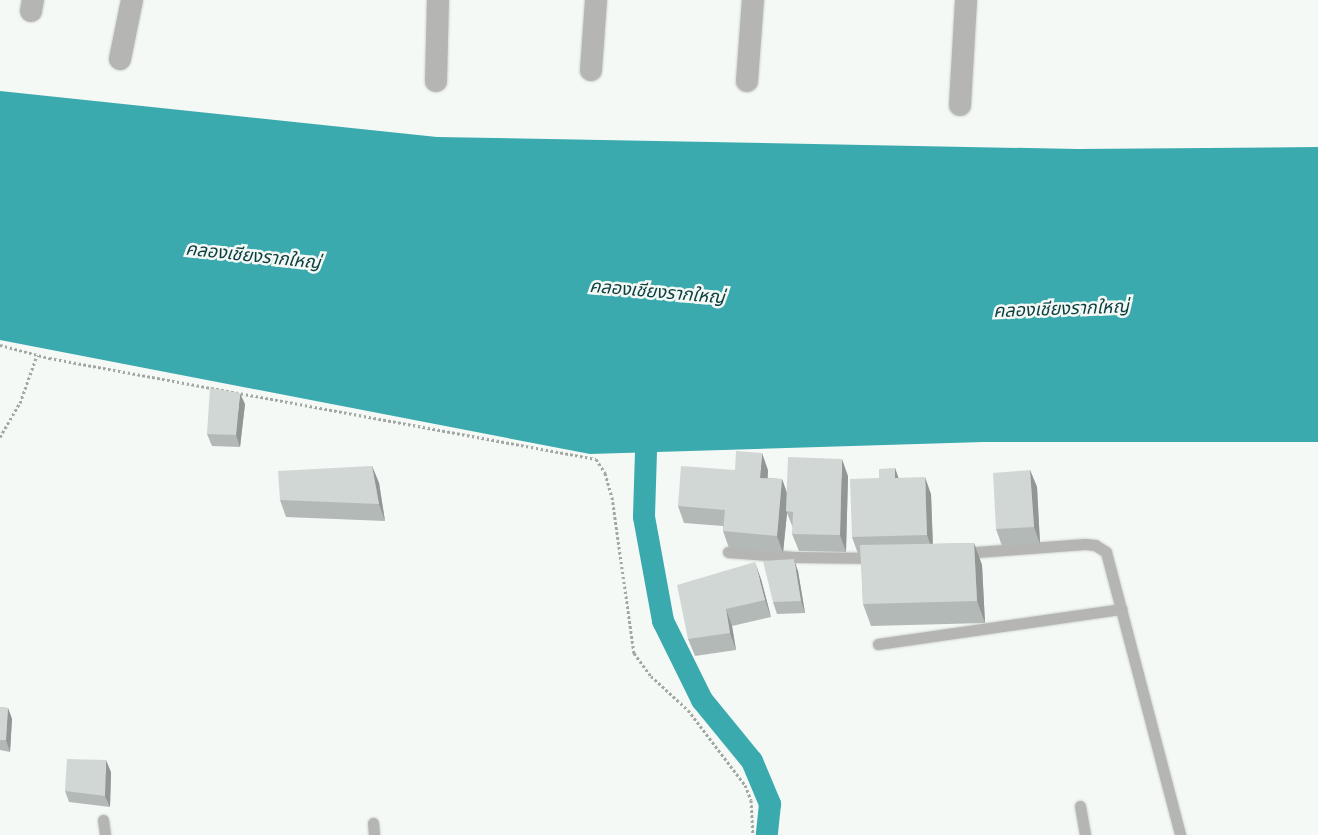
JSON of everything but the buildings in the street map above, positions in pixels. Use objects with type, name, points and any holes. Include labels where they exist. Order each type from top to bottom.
[{"type":"street","points":[[120,60],[132,0]]},
{"type":"street","points":[[436,81],[438,0]]},
{"type":"street","points":[[591,70],[596,0]]},
{"type":"street","points":[[747,81],[753,0]]},
{"type":"street","points":[[960,105],[966,0]]},
{"type":"lane","points":[[954,554],[1095,545],[1106,552],[1180,835]]},
{"type":"lane","points":[[728,552],[823,558],[887,557]]},
{"type":"lane","points":[[878,644],[1121,609]]},
{"type":"lane","points":[[1080,806],[1085,835]]},
{"type":"lane","points":[[103,820],[105,835]]},
{"type":"lane","points":[[373,823],[374,835]]},
{"type":"path","points":[[0,346],[37,355],[596,459],[604,473],[612,497],[634,653],[651,676],[700,724],[745,784],[751,800],[753,835]]},
{"type":"path","points":[[0,436],[20,403],[37,355]]},
{"type":"water","name":"คลองเชียงรากใหญ่","points":[[0,91],[437,137],[1078,149],[1318,147],[1318,442],[983,442],[590,454],[0,340]]},
{"type":"waterway","points":[[647,420],[644,517],[663,621],[702,700],[752,761],[770,804],[767,835]]}]
